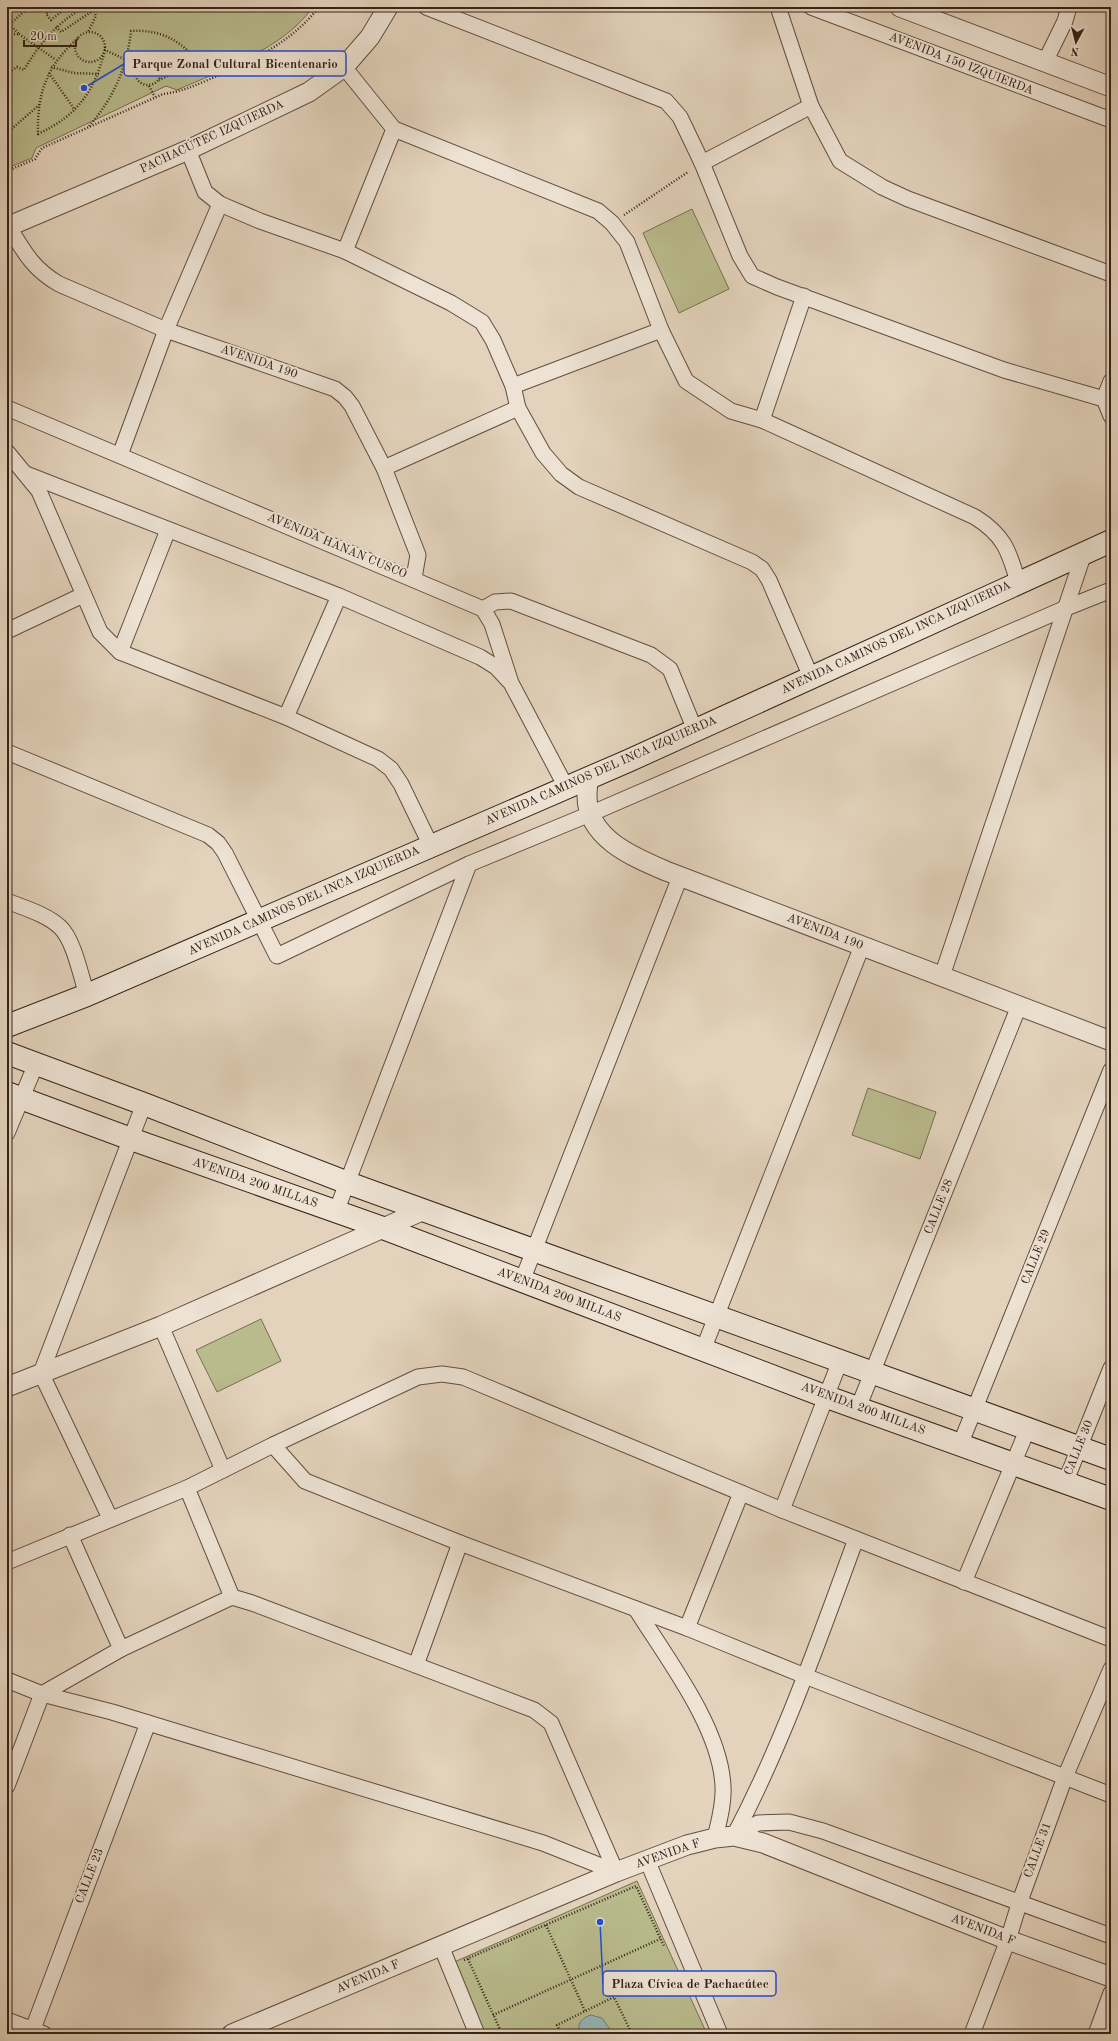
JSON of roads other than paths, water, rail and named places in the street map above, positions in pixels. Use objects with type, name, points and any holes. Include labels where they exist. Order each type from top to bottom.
[{"type":"main road","name":"AVENIDA CAMINOS DEL INCA IZQUIERDA","points":[[7,1026],[87,995],[589,777],[1111,541]]},
{"type":"main road","points":[[7,1053],[348,1183],[535,1249],[1111,1459]]},
{"type":"main road","name":"AVENIDA 200 MILLAS","points":[[14,1096],[383,1228],[827,1397],[1111,1499]]},
{"type":"street","name":"PACHACÚTEC IZQUIERDA","points":[[8,227],[188,150],[308,92],[344,67],[370,37],[388,7]]},
{"type":"street","points":[[426,7],[666,101],[680,117],[702,163],[740,256],[752,276],[777,287],[1004,370],[1104,399]]},
{"type":"street","points":[[778,7],[811,106],[840,161],[882,187],[908,200],[1111,274]]},
{"type":"street","name":"AVENIDA 150 IZQUIERDA","points":[[811,7],[1111,120]]},
{"type":"street","points":[[900,7],[1111,87]]},
{"type":"street","points":[[1045,62],[1065,21],[1069,7]]},
{"type":"street","points":[[344,67],[394,129],[598,211],[612,223],[627,242],[661,330],[686,381],[731,411],[762,420],[975,517],[991,527],[1010,555],[1018,582]]},
{"type":"street","points":[[702,163],[811,106]]},
{"type":"street","points":[[345,251],[394,129]]},
{"type":"street","points":[[188,150],[205,192],[220,204],[260,221],[345,251],[451,303],[482,322],[493,340],[513,386],[518,408],[543,453],[561,474],[579,487],[752,562],[762,568],[770,580],[811,677]]},
{"type":"street","points":[[120,455],[166,330],[220,204]]},
{"type":"street","name":"AVENIDA 190","points":[[8,227],[31,262],[44,275],[59,284],[166,330],[335,390],[345,396],[352,406],[384,468],[418,555],[414,578]]},
{"type":"street","points":[[762,420],[804,296]]},
{"type":"street","points":[[513,386],[661,330]]},
{"type":"street","points":[[1111,381],[1104,399],[1111,416]]},
{"type":"street","name":"AVENIDA HANAN CUSCO","points":[[7,408],[414,578],[483,609]]},
{"type":"street","points":[[384,468],[518,408]]},
{"type":"street","points":[[7,452],[38,491],[100,632],[111,645],[120,652],[286,717],[378,759],[391,770],[401,784],[431,846]]},
{"type":"street","points":[[7,466],[26,475],[339,596],[480,657],[496,667],[511,683]]},
{"type":"street","points":[[120,652],[168,530]]},
{"type":"street","points":[[942,976],[1084,553]]},
{"type":"street","points":[[8,751],[208,835],[218,843],[225,853],[277,956],[469,864],[590,814],[1066,608],[1111,590]]},
{"type":"street","points":[[7,631],[84,595]]},
{"type":"street","points":[[286,717],[339,596]]},
{"type":"street","points":[[566,787],[511,683],[492,624],[483,609],[495,602],[511,601],[651,655],[670,669],[695,730]]},
{"type":"street","name":"AVENIDA 190","points":[[589,777],[587,796],[590,814],[601,832],[614,844],[635,857],[680,877],[1111,1041]]},
{"type":"street","points":[[336,1212],[469,864]]},
{"type":"street","points":[[522,1281],[680,877]]},
{"type":"street","points":[[7,901],[44,916],[60,927],[69,941],[87,995]]},
{"type":"street","points":[[703,1350],[862,946]]},
{"type":"street","name":"CALLE 28","points":[[858,1408],[1019,1006]]},
{"type":"street","points":[[7,1133],[14,1096],[36,1064]]},
{"type":"street","name":"CALLE 29","points":[[960,1445],[1111,1070]]},
{"type":"street","points":[[110,1518],[42,1373],[144,1104]]},
{"type":"street","points":[[7,1387],[161,1326],[424,1210]]},
{"type":"street","points":[[161,1326],[223,1470]]},
{"type":"street","points":[[782,1510],[840,1361]]},
{"type":"street","name":"CALLE 30","points":[[1065,1483],[1111,1368]]},
{"type":"street","points":[[7,1562],[110,1518],[187,1488],[273,1445],[418,1377],[442,1374],[463,1377],[782,1510],[1111,1639]]},
{"type":"street","points":[[964,1582],[1028,1428]]},
{"type":"street","points":[[273,1445],[305,1481],[460,1543],[687,1628],[805,1676],[1111,1795]]},
{"type":"street","points":[[187,1488],[232,1597]]},
{"type":"street","points":[[687,1628],[741,1493]]},
{"type":"street","points":[[70,1536],[120,1649]]},
{"type":"street","points":[[734,1836],[759,1788],[805,1676],[856,1539]]},
{"type":"street","points":[[416,1665],[460,1543]]},
{"type":"street","points":[[7,1786],[42,1694],[120,1649],[232,1597],[252,1603],[534,1710],[551,1724],[616,1872]]},
{"type":"street","points":[[636,1609],[689,1693],[710,1732],[723,1776],[724,1789],[715,1838]]},
{"type":"street","name":"CALLE 31","points":[[972,2034],[1008,1940],[1020,1902],[1065,1777],[1111,1669]]},
{"type":"street","points":[[7,1680],[42,1694],[148,1723],[543,1843],[616,1872]]},
{"type":"street","name":"CALLE 23","points":[[38,2032],[148,1723]]},
{"type":"street","points":[[734,1836],[758,1823],[790,1822],[823,1830],[1111,1936]]},
{"type":"street","name":"AVENIDA F","points":[[232,2034],[616,1872],[687,1845],[715,1838],[734,1836],[763,1843],[1008,1940],[1111,1977]]},
{"type":"street","points":[[647,1860],[720,2034]]},
{"type":"street","points":[[441,1946],[477,2034]]},
{"type":"street","points":[[1096,2034],[1111,1993]]},
{"type":"street","points":[[7,2020],[38,2032]]},
{"type":"water","points":[[591,2015],[602,2018],[609,2028],[608,2034],[579,2034],[580,2022]]},
{"type":"place","name":"Parque Zonal Cultural Bicentenario","points":[[84,88]]},
{"type":"place","name":"Plaza Cívica de Pachacútec","points":[[600,1922]]}]
